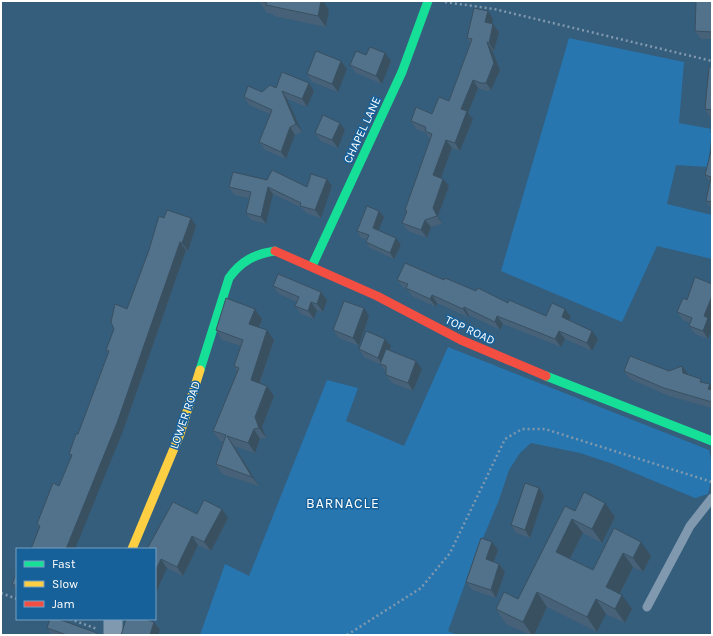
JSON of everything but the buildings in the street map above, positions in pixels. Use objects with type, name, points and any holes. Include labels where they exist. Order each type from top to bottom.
[{"type":"street","name":"CHAPEL LANE","points":[[312,266],[402,72],[428,1]]},
{"type":"street","name":"TOP ROAD","points":[[229,278],[238,265],[252,256],[263,252],[276,251],[377,296],[461,340],[592,395],[712,441]]},
{"type":"street","name":"LOWER ROAD","points":[[132,548],[180,434],[229,278]]},
{"type":"street","points":[[113,620],[113,635]]},
{"type":"lane","points":[[647,608],[690,526],[712,498]]},
{"type":"path","points":[[440,1],[494,9],[712,62]]},
{"type":"path","points":[[347,635],[422,588],[450,553],[505,439],[522,429],[545,429],[712,482]]},
{"type":"path","points":[[1,593],[16,599]]},
{"type":"path","points":[[73,620],[113,635]]},
{"type":"shaded area","points":[[569,38],[684,62],[679,123],[712,129],[708,167],[676,165],[667,204],[712,215],[712,259],[657,246],[622,322],[501,271]]},
{"type":"shaded area","points":[[448,347],[709,450],[712,472],[708,494],[695,498],[613,464],[580,453],[531,443],[520,453],[509,470],[499,500],[472,564],[448,631],[457,635],[200,635],[225,564],[249,576],[327,380],[358,388],[346,421],[404,446]]},
{"type":"traffic: fast","points":[[312,266],[402,72],[428,1]]},
{"type":"traffic: fast","points":[[200,370],[229,278],[238,267],[249,259],[261,254],[275,251]]},
{"type":"traffic: fast","points":[[546,376],[712,441]]},
{"type":"traffic: slow","points":[[132,548],[180,434],[200,370]]},
{"type":"traffic: jam","points":[[275,251],[377,296],[461,340],[546,376]]},
{"type":"district","name":"BARNACLE","points":[[343,503]]}]
